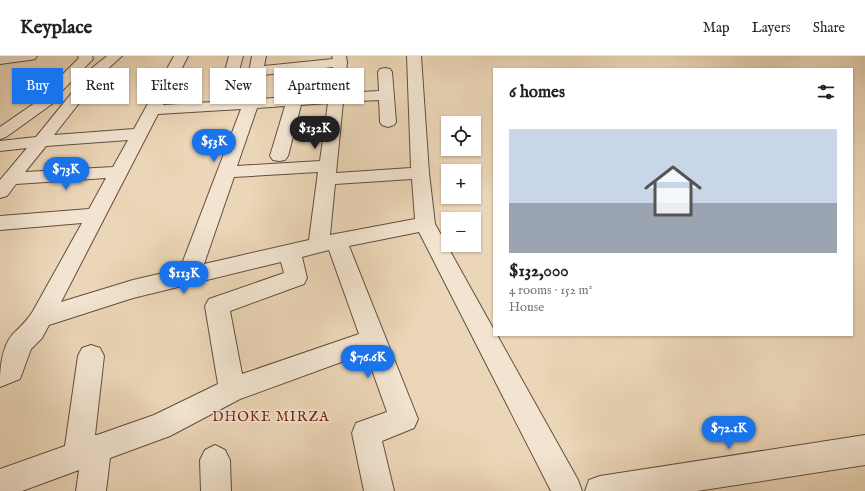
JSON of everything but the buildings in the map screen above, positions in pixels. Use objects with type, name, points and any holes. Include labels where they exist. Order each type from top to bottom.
[{"type":"street","points":[[0,60],[30,56]]},
{"type":"street","points":[[5,186],[97,71],[115,56]]},
{"type":"street","points":[[0,375],[12,371],[20,344],[41,318],[181,56]]},
{"type":"street","points":[[233,68],[236,56]]},
{"type":"street","points":[[414,56],[420,173],[425,224],[567,491]]},
{"type":"street","points":[[0,134],[47,101],[55,90],[86,57]]},
{"type":"street","points":[[258,64],[340,59]]},
{"type":"street","points":[[385,72],[388,122]]},
{"type":"street","points":[[364,96],[386,95]]},
{"type":"street","points":[[153,110],[237,104]]},
{"type":"street","points":[[189,276],[251,104]]},
{"type":"street","points":[[279,156],[293,104]]},
{"type":"street","points":[[335,104],[327,172],[328,243],[374,340],[404,419],[366,433],[380,491]]},
{"type":"street","points":[[0,146],[41,140],[139,134]]},
{"type":"street","points":[[5,186],[119,172]]},
{"type":"street","points":[[226,172],[420,173]]},
{"type":"street","points":[[0,223],[96,215]]},
{"type":"street","points":[[41,318],[133,289],[328,243],[425,224]]},
{"type":"street","points":[[232,390],[217,306],[296,278],[290,252]]},
{"type":"street","points":[[0,484],[160,426],[232,390],[374,340]]},
{"type":"street","points":[[91,356],[87,452],[91,491]]},
{"type":"street","points":[[600,491],[865,450]]},
{"type":"street","points":[[215,460],[216,491]]},
{"type":"district","name":"DHOKE MIRZA","points":[[271,417]]}]
